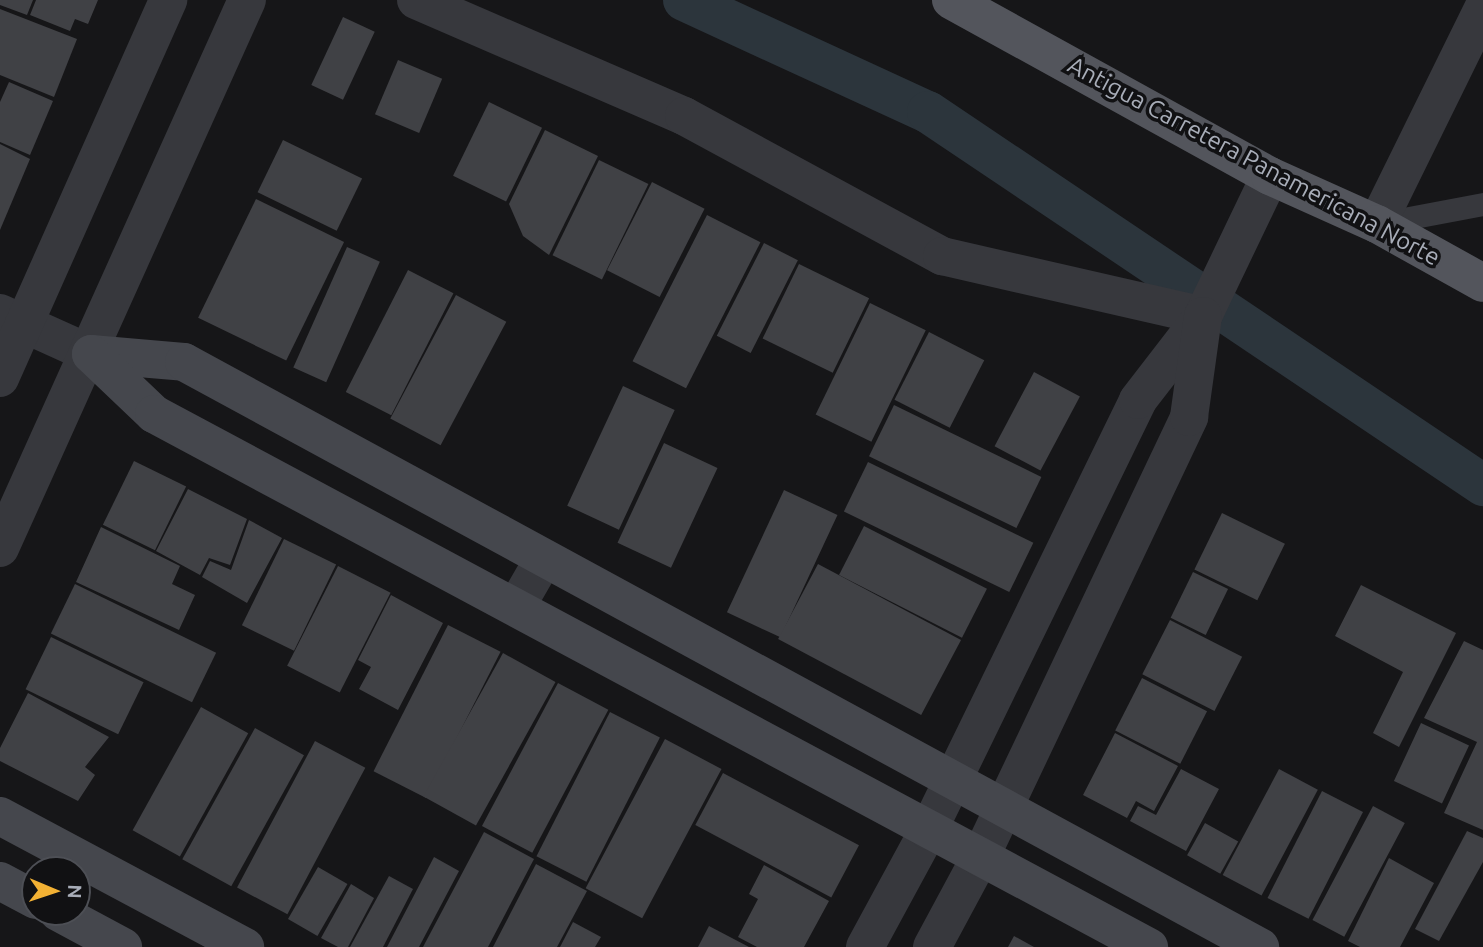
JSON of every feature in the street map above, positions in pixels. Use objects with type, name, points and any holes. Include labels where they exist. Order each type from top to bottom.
[{"type":"main road","name":"Antigua Carretera Panamericana Norte","points":[[952,0],[1270,176],[1377,225],[1483,283]]},
{"type":"street","points":[[0,378],[12,318],[169,0]]},
{"type":"street","points":[[0,548],[90,354],[247,0]]},
{"type":"street","points":[[416,0],[684,116],[942,256],[1203,316]]},
{"type":"street","points":[[1377,225],[1483,9]]},
{"type":"street","points":[[864,947],[928,831],[949,780],[1138,400],[1203,316],[1270,176]]},
{"type":"street","points":[[932,947],[980,858],[1189,417],[1203,316]]},
{"type":"street","points":[[12,318],[90,354],[154,414],[928,831],[1149,947]]},
{"type":"street","points":[[90,354],[184,362],[1001,810],[1260,947]]},
{"type":"street","points":[[516,607],[543,560]]},
{"type":"street","points":[[0,816],[245,947]]},
{"type":"street","points":[[0,881],[21,892]]},
{"type":"street","points":[[84,926],[123,947]]},
{"type":"lane","points":[[1377,225],[1483,204]]},
{"type":"building","points":[[0,0],[33,0],[27,15],[0,5]]},
{"type":"building","points":[[36,0],[98,0],[88,24],[75,19],[70,31],[30,15]]},
{"type":"building","points":[[0,9],[77,39],[54,97],[0,75]]},
{"type":"building","points":[[343,17],[375,32],[343,100],[311,85]]},
{"type":"building","points":[[398,60],[442,79],[419,133],[375,114]]},
{"type":"building","points":[[9,82],[53,101],[30,155],[0,142],[0,102]]},
{"type":"building","points":[[489,102],[542,128],[506,202],[453,176]]},
{"type":"building","points":[[545,130],[598,156],[549,255],[523,236],[509,204]]},
{"type":"building","points":[[283,140],[362,179],[337,231],[258,192]]},
{"type":"building","points":[[0,144],[30,159],[0,230]]},
{"type":"building","points":[[599,160],[648,184],[602,279],[553,255]]},
{"type":"building","points":[[652,182],[705,209],[660,297],[607,270]]},
{"type":"building","points":[[256,199],[344,242],[286,361],[198,318]]},
{"type":"building","points":[[707,215],[760,242],[686,388],[633,361]]},
{"type":"building","points":[[764,243],[798,260],[751,353],[717,336]]},
{"type":"building","points":[[347,247],[380,262],[326,382],[293,368]]},
{"type":"building","points":[[799,264],[869,298],[833,373],[763,339]]},
{"type":"building","points":[[408,270],[453,293],[391,415],[346,392]]},
{"type":"building","points":[[456,295],[506,322],[441,445],[390,419]]},
{"type":"building","points":[[870,303],[926,330],[871,442],[816,414]]},
{"type":"building","points":[[929,332],[984,360],[950,428],[894,400]]},
{"type":"building","points":[[1034,372],[1080,396],[1040,471],[995,446]]},
{"type":"building","points":[[623,386],[675,410],[619,530],[567,506]]},
{"type":"building","points":[[894,405],[1041,477],[1016,528],[869,456]]},
{"type":"building","points":[[664,443],[717,468],[671,568],[618,543]]},
{"type":"building","points":[[134,461],[186,486],[155,550],[103,525]]},
{"type":"building","points":[[868,462],[1033,543],[1009,592],[844,511]]},
{"type":"building","points":[[188,489],[247,519],[230,565],[209,558],[200,575],[156,551]]},
{"type":"building","points":[[784,490],[837,515],[780,637],[727,612]]},
{"type":"building","points":[[1222,513],[1285,544],[1257,600],[1194,570]]},
{"type":"building","points":[[249,520],[282,538],[247,603],[202,577],[210,561],[231,570]]},
{"type":"building","points":[[864,526],[987,589],[962,638],[839,575]]},
{"type":"building","points":[[101,527],[180,566],[172,584],[195,595],[179,630],[76,582]]},
{"type":"building","points":[[284,539],[336,564],[294,651],[242,625]]},
{"type":"building","points":[[818,564],[961,640],[921,715],[778,639]]},
{"type":"building","points":[[338,566],[391,593],[340,693],[287,666]]},
{"type":"building","points":[[1193,572],[1228,589],[1206,635],[1171,618]]},
{"type":"building","points":[[75,584],[216,653],[192,702],[51,633]]},
{"type":"building","points":[[1361,585],[1456,633],[1399,747],[1373,733],[1403,672],[1335,636]]},
{"type":"building","points":[[391,595],[443,623],[398,710],[359,689],[371,667],[358,660]]},
{"type":"building","points":[[1170,620],[1242,657],[1214,711],[1142,674]]},
{"type":"building","points":[[448,625],[501,652],[426,798],[374,771]]},
{"type":"building","points":[[51,637],[144,682],[118,734],[26,689]]},
{"type":"building","points":[[1464,641],[1483,650],[1483,830],[1444,813],[1477,742],[1424,718]]},
{"type":"building","points":[[503,653],[555,682],[476,826],[423,796]]},
{"type":"building","points":[[1142,678],[1207,711],[1180,764],[1115,731]]},
{"type":"building","points":[[558,683],[608,710],[532,853],[482,826]]},
{"type":"building","points":[[28,693],[109,737],[85,767],[95,775],[78,801],[0,761],[0,748]]},
{"type":"building","points":[[201,707],[248,733],[180,857],[133,830]]},
{"type":"building","points":[[610,712],[660,737],[586,882],[536,856]]},
{"type":"building","points":[[1421,723],[1469,745],[1442,803],[1394,781]]},
{"type":"building","points":[[255,728],[304,755],[231,886],[182,859]]},
{"type":"building","points":[[1115,733],[1178,766],[1154,811],[1136,801],[1127,818],[1083,795]]},
{"type":"building","points":[[665,739],[722,769],[642,918],[586,888]]},
{"type":"building","points":[[315,741],[365,768],[287,914],[237,888]]},
{"type":"building","points":[[1181,769],[1219,789],[1186,851],[1130,821],[1138,806],[1156,815]]},
{"type":"building","points":[[1279,769],[1318,790],[1262,896],[1223,875]]},
{"type":"building","points":[[723,773],[859,845],[831,897],[695,825]]},
{"type":"building","points":[[1322,791],[1363,812],[1309,919],[1268,898]]},
{"type":"building","points":[[1373,806],[1405,823],[1344,937],[1312,920]]},
{"type":"building","points":[[1205,823],[1238,841],[1220,874],[1187,855]]},
{"type":"building","points":[[1467,831],[1483,838],[1483,862],[1439,941],[1415,929]]},
{"type":"building","points":[[484,832],[534,859],[488,947],[423,947]]},
{"type":"building","points":[[434,857],[459,871],[419,947],[387,947]]},
{"type":"building","points":[[1389,858],[1434,883],[1400,947],[1360,947],[1348,941]]},
{"type":"building","points":[[536,864],[587,891],[557,947],[493,947]]},
{"type":"building","points":[[764,865],[829,901],[804,947],[757,947],[738,937],[758,899],[749,894]]},
{"type":"building","points":[[318,867],[347,884],[317,936],[288,919]]},
{"type":"building","points":[[389,876],[413,889],[383,947],[350,947]]},
{"type":"building","points":[[351,884],[374,898],[348,947],[338,947],[321,938]]},
{"type":"building","points":[[573,922],[601,937],[595,947],[560,947]]},
{"type":"building","points":[[709,926],[749,947],[698,947]]},
{"type":"building","points":[[1014,936],[1034,947],[1008,947]]},
{"type":"waterway","points":[[684,0],[928,112],[1483,485]]}]
